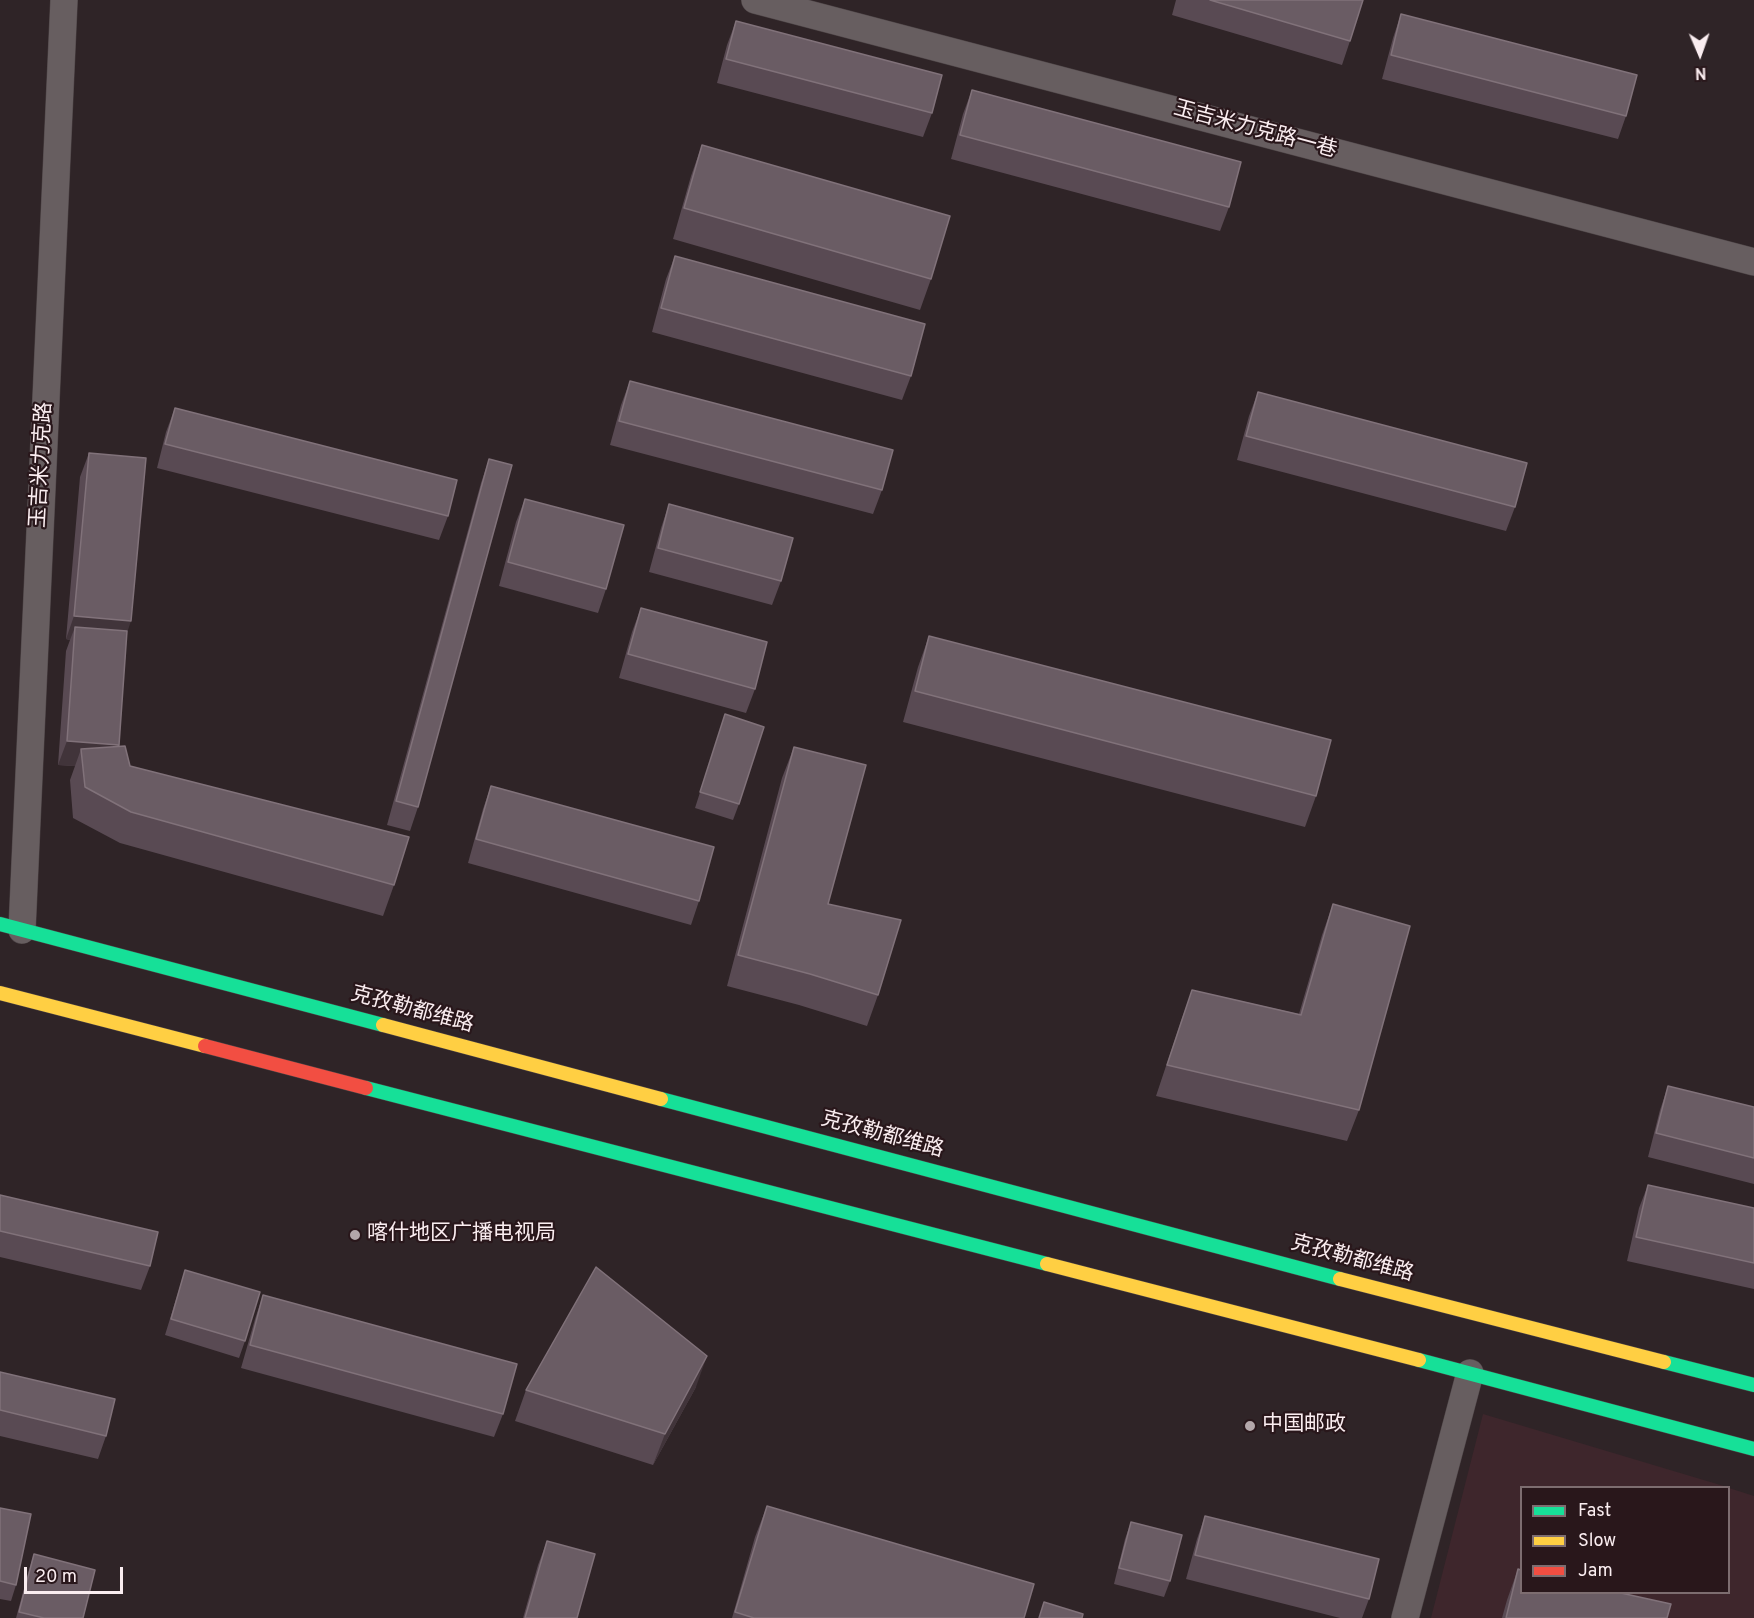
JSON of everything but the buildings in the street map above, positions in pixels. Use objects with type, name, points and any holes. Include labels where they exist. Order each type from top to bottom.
[{"type":"main road","name":"克孜勒都维路","points":[[11,927],[1462,1311],[1754,1385]]},
{"type":"main road","points":[[0,993],[1470,1373],[1754,1449]]},
{"type":"street","name":"玉吉米力克路","points":[[11,927],[64,0]]},
{"type":"street","name":"玉吉米力克路一巷","points":[[755,0],[1754,262]]},
{"type":"street","points":[[1405,1618],[1470,1373]]},
{"type":"shaded area","points":[[1483,1414],[1724,1486],[1520,1486],[1520,1594],[1730,1594],[1730,1488],[1754,1496],[1754,1618],[1431,1618]]},
{"type":"traffic: fast","points":[[0,924],[383,1025]]},
{"type":"traffic: fast","points":[[366,1088],[1047,1264]]},
{"type":"traffic: fast","points":[[661,1099],[1340,1279]]},
{"type":"traffic: fast","points":[[1419,1360],[1754,1449]]},
{"type":"traffic: fast","points":[[1664,1362],[1754,1385]]},
{"type":"traffic: slow","points":[[0,993],[205,1046]]},
{"type":"traffic: slow","points":[[383,1025],[661,1099]]},
{"type":"traffic: slow","points":[[1047,1264],[1419,1360]]},
{"type":"traffic: slow","points":[[1340,1279],[1664,1362]]},
{"type":"traffic: jam","points":[[205,1046],[366,1088]]},
{"type":"place","name":"喀什地区广播电视局","points":[[355,1235]]},
{"type":"place","name":"中国邮政","points":[[1250,1426]]}]
